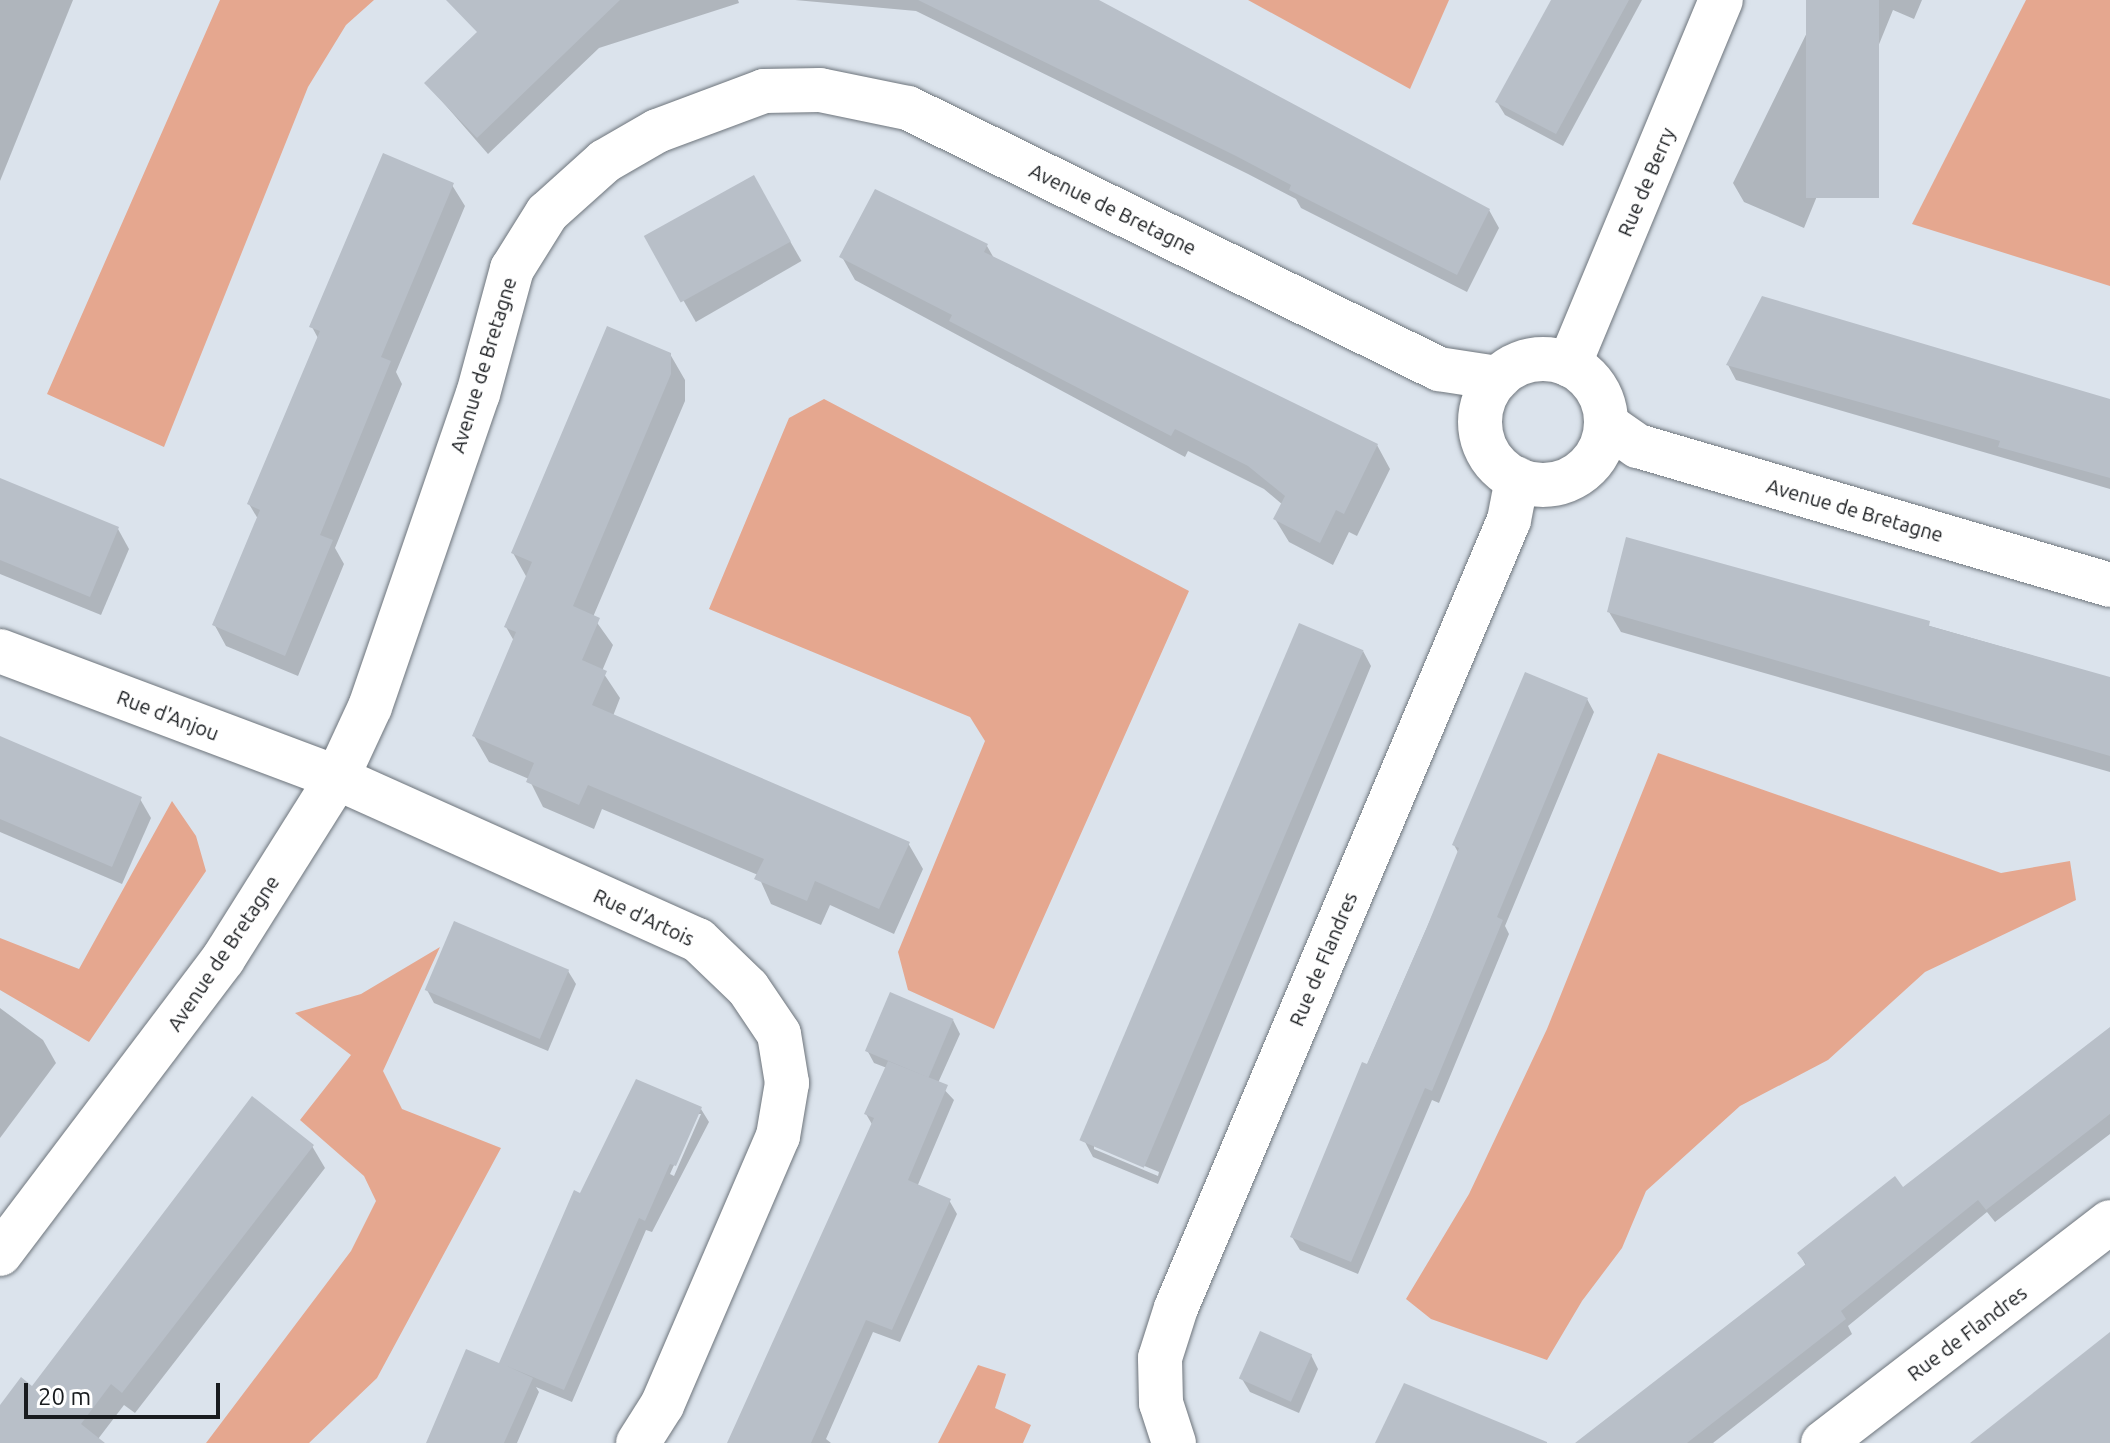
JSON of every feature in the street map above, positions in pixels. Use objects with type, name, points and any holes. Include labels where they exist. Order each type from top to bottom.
[{"type":"street","name":"Rue de Berry","points":[[1569,365],[1721,0]]},
{"type":"street","name":"Avenue de Bretagne","points":[[0,1254],[223,959],[337,778],[370,707],[478,394],[512,269],[547,213],[605,161],[715,107],[764,91],[820,90],[908,108],[1439,369],[1498,378]]},
{"type":"street","points":[[1531,360],[1569,365],[1597,389],[1606,424],[1602,444],[1576,476],[1536,485],[1517,479],[1500,469],[1481,434],[1486,395],[1498,378],[1531,360]]},
{"type":"street","name":"Avenue de Bretagne","points":[[1606,424],[1638,446],[2110,585]]},
{"type":"street","name":"Rue de Flandres","points":[[1174,1443],[1161,1403],[1160,1358],[1176,1308],[1509,520],[1517,479]]},
{"type":"street","name":"Rue d'Anjou","points":[[0,651],[337,778]]},
{"type":"street","name":"Rue d'Artois","points":[[337,778],[698,940],[748,988],[779,1034],[787,1083],[778,1136],[662,1405],[638,1443]]},
{"type":"street","name":"Rue de Flandres","points":[[1823,1443],[2110,1222]]},
{"type":"shaded area","points":[[220,0],[374,0],[346,25],[308,87],[164,447],[47,394]]},
{"type":"shaded area","points":[[1248,0],[1449,0],[1410,89]]},
{"type":"shaded area","points":[[2026,0],[2110,0],[2110,286],[1912,224]]},
{"type":"shaded area","points":[[824,399],[1189,591],[994,1029],[908,990],[898,952],[985,741],[970,717],[709,609],[789,418]]},
{"type":"shaded area","points":[[1658,753],[2001,873],[2070,861],[2076,900],[1925,972],[1828,1060],[1740,1106],[1646,1191],[1622,1248],[1582,1301],[1547,1360],[1431,1319],[1406,1299],[1469,1194],[1547,1029]]},
{"type":"shaded area","points":[[172,801],[196,836],[206,871],[89,1042],[0,990],[0,938],[79,969]]},
{"type":"shaded area","points":[[440,947],[383,1071],[402,1109],[501,1148],[377,1378],[309,1443],[206,1443],[351,1251],[376,1201],[364,1176],[300,1120],[351,1055],[295,1013],[361,994]]},
{"type":"shaded area","points":[[978,1365],[1006,1374],[995,1408],[1031,1425],[1023,1443],[938,1443]]},
{"type":"building","points":[[446,0],[620,0],[477,138],[424,83],[477,32]]},
{"type":"building","points":[[918,0],[1099,0],[1490,209],[1457,275],[1289,190],[1291,185],[1236,156]]},
{"type":"building","points":[[1551,0],[1629,0],[1556,134],[1495,102]]},
{"type":"building","points":[[1806,0],[1879,0],[1879,198],[1806,198]]},
{"type":"building","points":[[383,153],[454,183],[381,357],[391,361],[320,535],[333,540],[285,656],[212,625],[260,510],[247,504],[320,331],[309,327]]},
{"type":"building","points":[[754,175],[791,241],[681,303],[644,236]]},
{"type":"building","points":[[875,189],[988,244],[984,252],[1378,444],[1344,514],[1336,510],[1320,543],[1273,519],[1285,496],[1248,466],[1175,429],[1171,436],[949,321],[952,315],[839,257]]},
{"type":"building","points":[[1762,296],[2110,399],[2110,478],[1998,447],[2000,441],[1726,365]]},
{"type":"building","points":[[607,326],[671,353],[671,374],[573,606],[600,618],[582,660],[607,671],[592,705],[910,842],[879,909],[815,881],[807,901],[754,879],[764,859],[588,785],[579,805],[526,782],[534,763],[472,736],[516,632],[504,627],[532,562],[511,553]]},
{"type":"building","points":[[0,478],[119,527],[90,597],[0,560]]},
{"type":"building","points":[[1626,537],[1930,621],[1929,626],[2110,677],[2110,756],[1607,612]]},
{"type":"building","points":[[1299,623],[1363,650],[1144,1168],[1079,1140]]},
{"type":"building","points":[[1525,672],[1588,698],[1497,917],[1503,920],[1432,1091],[1425,1088],[1351,1262],[1290,1237],[1362,1062],[1367,1064],[1427,927],[1459,848],[1452,845]]},
{"type":"building","points":[[0,736],[142,797],[112,867],[0,819]]},
{"type":"building","points":[[454,921],[569,970],[540,1039],[425,990]]},
{"type":"building","points":[[890,992],[954,1019],[929,1078],[865,1051]]},
{"type":"building","points":[[2110,1027],[2110,1114],[1986,1210],[1978,1200],[1841,1311],[1846,1319],[1687,1443],[1575,1443],[1806,1264],[1797,1253],[1895,1176],[1903,1187]]},
{"type":"building","points":[[888,1061],[948,1085],[908,1180],[951,1199],[892,1330],[866,1320],[811,1443],[727,1443],[874,1118],[864,1114]]},
{"type":"building","points":[[636,1079],[702,1107],[676,1166],[670,1164],[645,1221],[639,1218],[564,1390],[507,1366],[533,1378],[504,1443],[426,1443],[466,1349],[499,1363],[574,1190],[580,1193]]},
{"type":"building","points":[[252,1096],[314,1145],[122,1393],[111,1384],[81,1424],[105,1443],[0,1443],[0,1405],[21,1377],[32,1386]]},
{"type":"building","points":[[1260,1331],[1312,1354],[1291,1402],[1239,1379]]},
{"type":"building","points":[[2110,1332],[2110,1443],[1970,1443]]},
{"type":"building","points":[[1404,1383],[1547,1442],[1547,1443],[1375,1443]]}]
